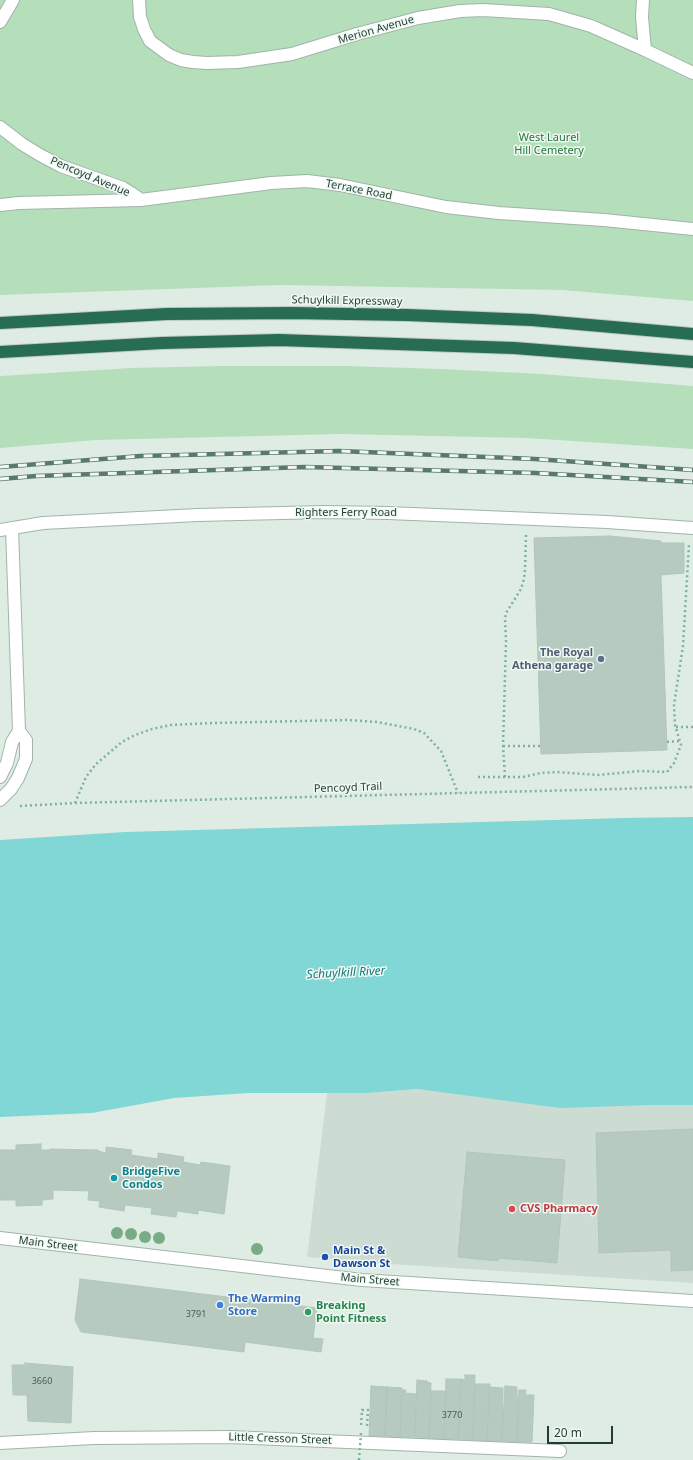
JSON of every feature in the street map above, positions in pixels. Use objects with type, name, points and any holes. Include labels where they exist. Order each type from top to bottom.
[{"type":"highway","name":"Schuylkill Expressway","points":[[0,323],[167,314],[368,314],[532,320],[693,334]]},
{"type":"highway","points":[[0,352],[162,343],[279,340],[514,348],[693,362]]},
{"type":"street","points":[[0,22],[14,0]]},
{"type":"street","name":"Merion Avenue","points":[[139,0],[140,17],[150,41],[169,55],[180,60],[193,62],[238,62],[292,54],[357,34],[418,18],[460,11],[483,10],[549,14],[592,26],[693,73]]},
{"type":"street","points":[[643,0],[642,17],[645,50]]},
{"type":"street","name":"Pencoyd Avenue","points":[[0,127],[22,144],[47,159],[84,175],[123,188],[141,200]]},
{"type":"street","name":"Terrace Road","points":[[0,205],[18,203],[141,200],[271,183],[307,182],[340,185],[446,207],[500,213],[604,220],[693,230]]},
{"type":"street","name":"Righters Ferry Road","points":[[6,529],[42,523],[197,515],[325,512],[388,513],[607,522],[692,528]]},
{"type":"street","points":[[0,800],[11,789],[18,778],[26,759],[26,740],[19,731],[6,529]]},
{"type":"street","points":[[0,777],[7,763],[12,742],[19,731]]},
{"type":"street","name":"Main Street","points":[[0,1238],[362,1280],[693,1301]]},
{"type":"street","name":"Little Cresson Street","points":[[0,1443],[94,1438],[363,1438],[560,1451]]},
{"type":"path","points":[[505,777],[503,746],[506,642],[505,619],[506,613],[518,594],[526,570],[526,519]]},
{"type":"path","points":[[478,777],[522,777],[541,773],[557,772],[598,775],[640,771],[667,772],[677,758],[681,745],[676,727],[674,705],[683,646],[688,553],[692,528]]},
{"type":"path","points":[[75,802],[86,777],[93,768],[109,752],[122,742],[135,735],[152,729],[171,725],[213,722],[348,720],[377,722],[414,729],[424,734],[441,751],[458,793]]},
{"type":"path","points":[[676,727],[693,727]]},
{"type":"path","points":[[667,742],[680,742]]},
{"type":"path","points":[[503,746],[540,746]]},
{"type":"path","name":"Pencoyd Trail","points":[[14,806],[75,802],[693,787]]},
{"type":"path","points":[[359,1460],[368,1410],[362,1410],[362,1414]]},
{"type":"shaded area","points":[[417,1089],[480,1097],[651,1105],[693,1105],[693,1283],[390,1264],[307,1257],[327,1093],[367,1093]]},
{"type":"green space","name":"West Laurel Hill Cemetery","points":[[0,0],[693,0],[693,301],[562,290],[281,285],[0,295]]},
{"type":"green space","points":[[347,366],[441,369],[541,374],[693,386],[693,449],[527,438],[340,434],[96,440],[0,448],[0,376],[130,368]]},
{"type":"water","name":"Schuylkill River","points":[[693,817],[693,1105],[560,1108],[417,1089],[367,1093],[248,1093],[174,1098],[92,1113],[0,1117],[0,840],[125,832]]},
{"type":"building","name":"The Royal Athena garage","points":[[610,536],[661,541],[661,543],[684,543],[684,573],[661,575],[667,750],[541,754],[534,538]]},
{"type":"building","points":[[693,1129],[693,1270],[671,1271],[671,1250],[599,1253],[596,1133]]},
{"type":"building","name":"BridgeFive Condos","points":[[41,1144],[41,1150],[98,1150],[106,1153],[106,1147],[132,1150],[131,1155],[158,1159],[158,1153],[184,1157],[183,1162],[200,1165],[201,1162],[230,1166],[224,1214],[198,1210],[198,1214],[177,1211],[176,1217],[151,1214],[152,1208],[125,1205],[124,1211],[99,1207],[100,1201],[88,1200],[89,1191],[53,1190],[53,1199],[42,1200],[42,1205],[16,1206],[16,1200],[0,1200],[0,1150],[16,1150],[16,1145]]},
{"type":"building","name":"CVS Pharmacy","points":[[467,1152],[565,1160],[557,1263],[499,1258],[498,1261],[458,1257]]},
{"type":"building","points":[[80,1279],[317,1308],[313,1338],[323,1339],[321,1352],[245,1342],[244,1352],[81,1332],[75,1320]]},
{"type":"building","points":[[25,1363],[73,1367],[71,1423],[28,1421],[27,1395],[13,1395],[12,1365],[25,1365]]},
{"type":"building","points":[[465,1375],[475,1375],[473,1440],[458,1439],[461,1379],[465,1380]]},
{"type":"building","points":[[446,1379],[461,1379],[458,1439],[444,1439]]},
{"type":"building","points":[[417,1380],[431,1383],[429,1438],[415,1437]]},
{"type":"building","points":[[475,1384],[490,1384],[487,1441],[473,1440]]},
{"type":"building","points":[[371,1386],[387,1387],[385,1436],[369,1436]]},
{"type":"building","points":[[505,1386],[517,1387],[517,1442],[502,1441]]},
{"type":"building","points":[[387,1387],[402,1388],[400,1437],[385,1436]]},
{"type":"building","points":[[489,1387],[503,1388],[502,1441],[487,1441]]},
{"type":"building","points":[[402,1390],[406,1390],[405,1393],[416,1394],[415,1437],[400,1437]]},
{"type":"building","points":[[519,1390],[526,1390],[525,1395],[534,1395],[532,1442],[517,1442]]},
{"type":"building","points":[[431,1391],[446,1391],[444,1439],[429,1438]]},
{"type":"railway","points":[[0,467],[141,456],[339,451],[535,459],[693,470]]},
{"type":"railway","points":[[0,479],[36,476],[305,467],[535,473],[693,482]]},
{"type":"place","name":"The Royal Athena garage","points":[[601,659]]},
{"type":"place","name":"BridgeFive Condos","points":[[114,1178]]},
{"type":"place","name":"CVS Pharmacy","points":[[512,1209]]},
{"type":"place","name":"Main St & Dawson St","points":[[325,1257]]},
{"type":"place","name":"The Warming Store","points":[[220,1305]]},
{"type":"place","name":"Breaking Point Fitness","points":[[308,1312]]}]
